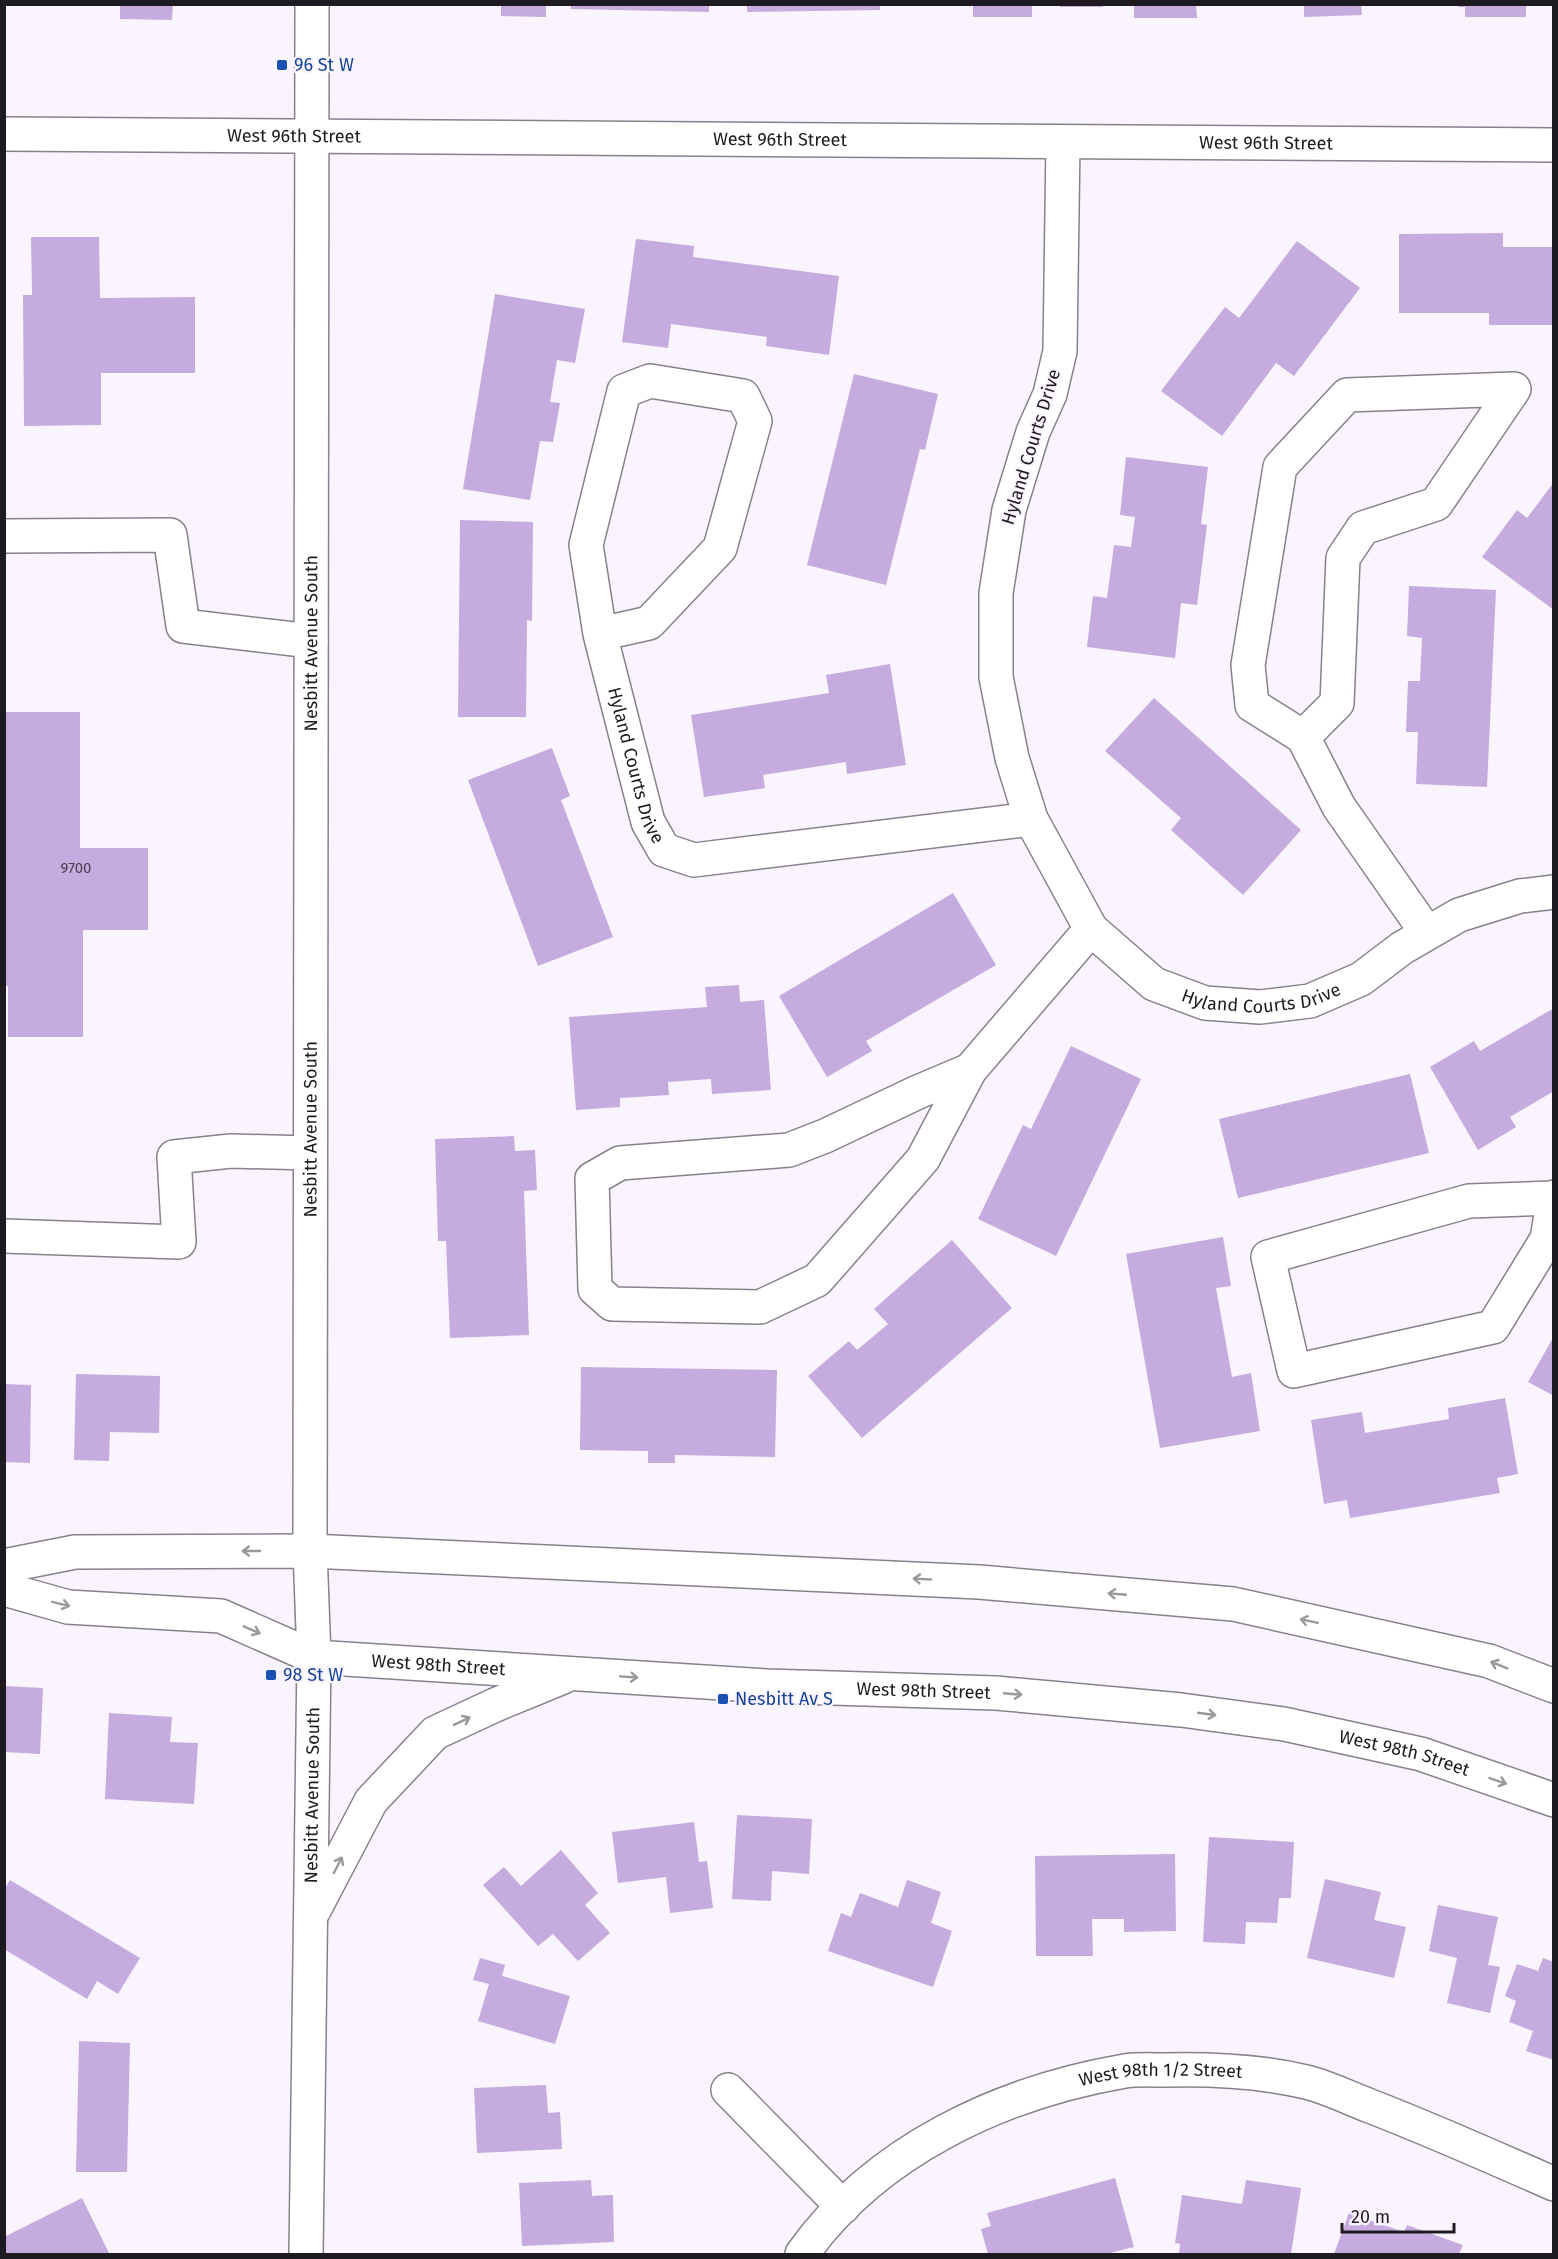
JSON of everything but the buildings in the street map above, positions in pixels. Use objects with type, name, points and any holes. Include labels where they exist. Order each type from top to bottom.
[{"type":"street","name":"Nesbitt Avenue South","points":[[306,2254],[314,1657],[310,1551],[312,4]]},
{"type":"street","name":"West 96th Street","points":[[4,134],[1554,145]]},
{"type":"street","name":"Hyland Courts Drive","points":[[1063,142],[1060,351],[1050,394],[1033,432],[1009,510],[996,593],[996,677],[1012,758],[1031,819],[1090,929],[1154,984],[1205,1003],[1260,1007],[1310,1000],[1361,979],[1402,948],[1459,915],[1520,896],[1554,892]]},
{"type":"street","name":"Hyland Courts Drive","points":[[600,634],[649,623],[720,549],[755,421],[743,396],[650,381],[624,391],[586,545],[600,634],[648,822],[664,850],[694,860],[1031,819]]},
{"type":"street","points":[[1303,737],[1337,703],[1342,558],[1362,528],[1436,504],[1514,389],[1347,395],[1280,467],[1248,665],[1252,705],[1303,737],[1339,807],[1427,933]]},
{"type":"street","points":[[4,536],[170,535],[183,626],[311,641]]},
{"type":"street","points":[[970,1070],[918,1092],[825,1137],[789,1150],[620,1163],[592,1179],[595,1289],[612,1304],[760,1307],[817,1280],[923,1159],[970,1070],[1090,929]]},
{"type":"street","points":[[4,1236],[179,1242],[174,1157],[231,1151],[310,1153]]},
{"type":"street","points":[[1553,1197],[1547,1239],[1493,1327],[1294,1371],[1268,1257],[1469,1201],[1553,1197]]},
{"type":"street","points":[[4,1566],[75,1552],[310,1551],[979,1582],[1233,1604],[1489,1661],[1554,1686]]},
{"type":"street","name":"West 98th Street","points":[[4,1589],[68,1607],[221,1616],[314,1657],[767,1686],[996,1693],[1181,1710],[1284,1724],[1421,1754],[1554,1800]]},
{"type":"street","points":[[311,1917],[371,1801],[435,1733],[571,1673]]},
{"type":"street","name":"West 98th 1/2 Street","points":[[802,2254],[843,2206],[880,2173],[958,2123],[1040,2090],[1127,2071],[1219,2069],[1307,2082],[1432,2130],[1554,2184]]},
{"type":"street","points":[[728,2090],[843,2206]]},
{"type":"place","name":"96 St W","points":[[282,65]]},
{"type":"place","name":"98 St W","points":[[271,1675]]},
{"type":"place","name":"Nesbitt Av S","points":[[723,1699]]}]
